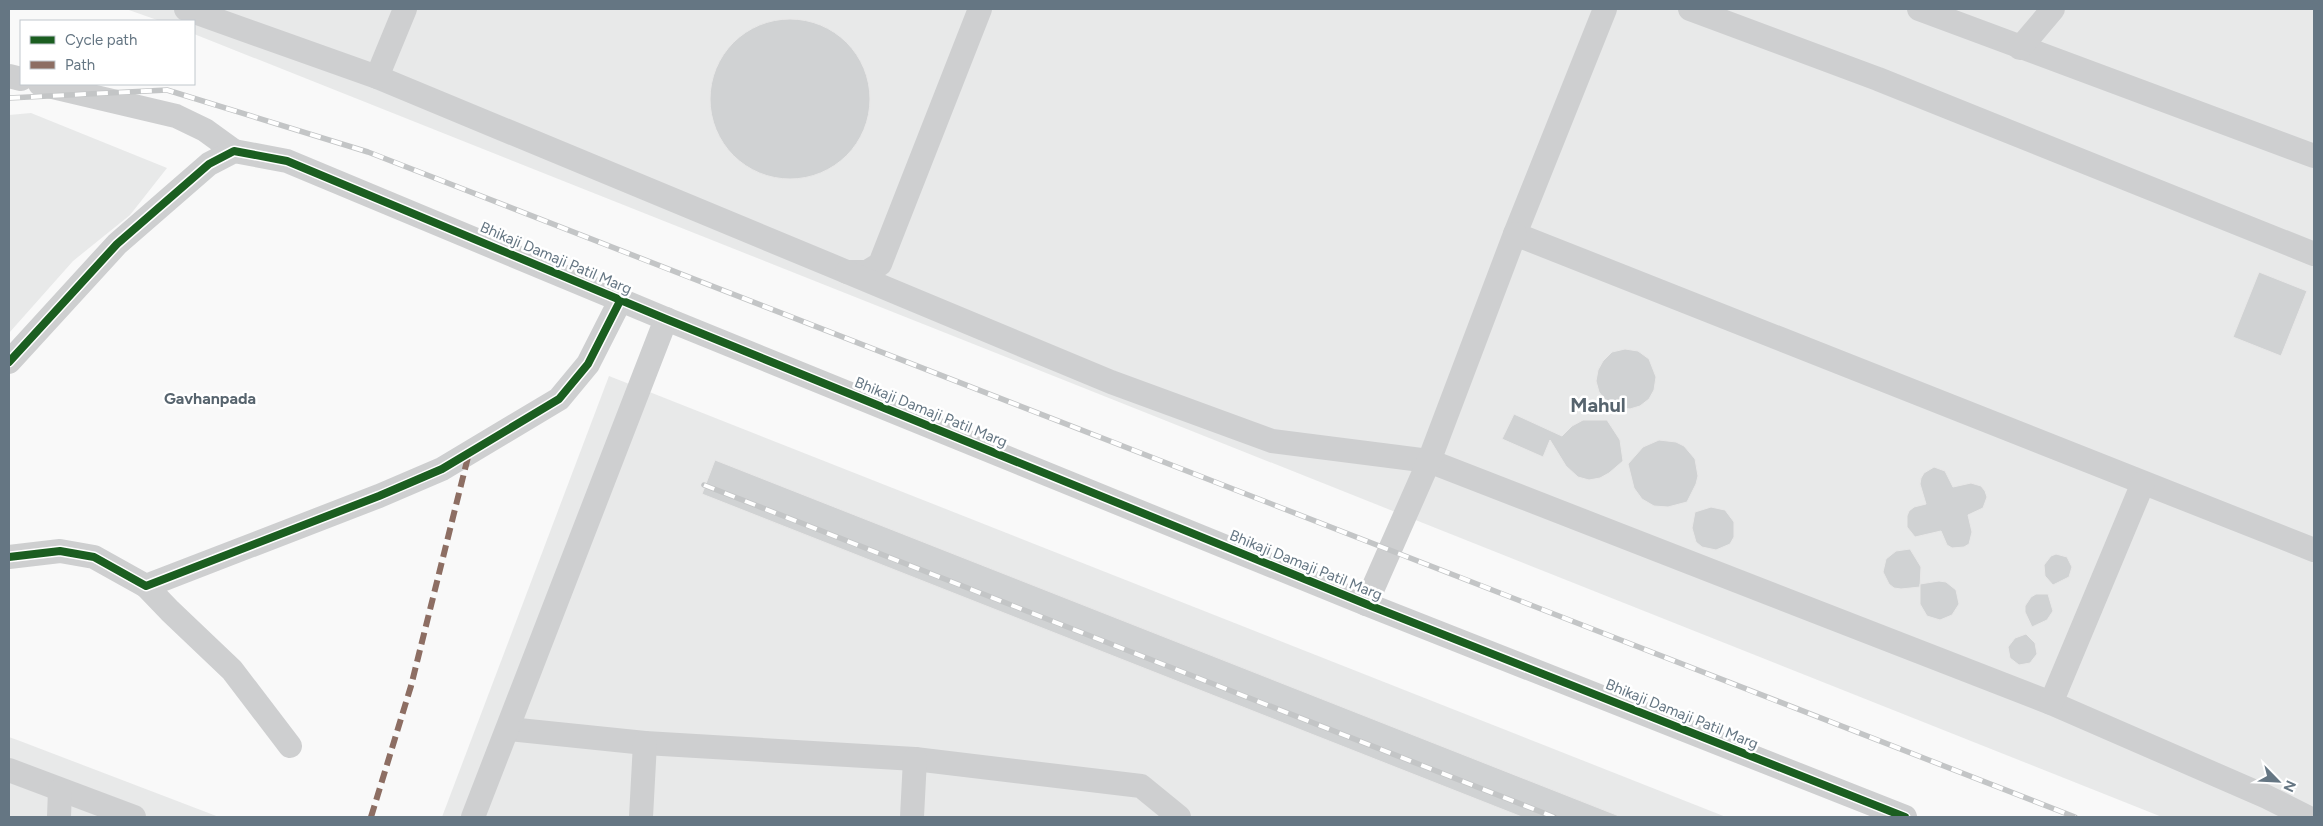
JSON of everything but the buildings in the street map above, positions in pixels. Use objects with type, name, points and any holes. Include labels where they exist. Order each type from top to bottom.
[{"type":"street","points":[[186,9],[377,77],[1110,382],[1272,441],[1429,461],[2051,703],[2267,797],[2307,817]]},
{"type":"street","points":[[377,77],[405,9]]},
{"type":"street","points":[[847,272],[867,272],[880,264],[980,9]]},
{"type":"street","points":[[1366,604],[1429,461],[1515,234],[1606,9]]},
{"type":"street","points":[[1690,9],[1878,79],[2314,254]]},
{"type":"street","points":[[1919,9],[2314,156]]},
{"type":"street","points":[[2020,48],[2053,9]]},
{"type":"street","points":[[9,362],[117,244],[209,164],[234,151],[205,130],[176,116],[44,85]]},
{"type":"street","name":"Bhikaji Damaji Patil Marg","points":[[234,151],[287,161],[666,319],[1366,604],[1905,817]]},
{"type":"street","points":[[1515,234],[2314,550]]},
{"type":"street","points":[[146,586],[379,496],[442,469],[559,399],[588,364],[621,300]]},
{"type":"street","points":[[473,817],[509,729],[666,319]]},
{"type":"street","points":[[2051,703],[2144,482]]},
{"type":"street","points":[[9,556],[60,551],[94,557],[146,586],[232,670],[290,746]]},
{"type":"street","points":[[509,729],[645,743],[915,759],[1141,786],[1178,817]]},
{"type":"street","points":[[642,817],[645,743]]},
{"type":"street","points":[[912,817],[915,759]]},
{"type":"street","points":[[9,770],[134,817]]},
{"type":"street","points":[[59,817],[60,790]]},
{"type":"shaded area","points":[[126,9],[2314,9],[2314,817],[2162,817],[195,34],[195,20],[157,20]]},
{"type":"shaded area","points":[[31,113],[167,168],[130,215],[73,261],[9,333],[9,115]]},
{"type":"shaded area","points":[[609,376],[1726,817],[442,817]]},
{"type":"shaded area","points":[[9,737],[20,741],[219,817],[9,817]]},
{"type":"railway","points":[[9,98],[167,90],[368,152],[2075,817]]},
{"type":"railway","points":[[704,485],[1554,817]]},
{"type":"marked path","points":[[371,817],[411,686],[469,453]]},
{"type":"cycle path","points":[[9,362],[117,244],[209,164],[234,151],[287,161],[666,319],[1366,604],[1905,817]]},
{"type":"cycle path","points":[[9,557],[60,551],[94,557],[146,586],[379,496],[442,469],[559,399],[588,364],[621,299]]},
{"type":"district","name":"Gavhanpada","points":[[210,398]]},
{"type":"district","name":"Mahul","points":[[1598,405]]}]
